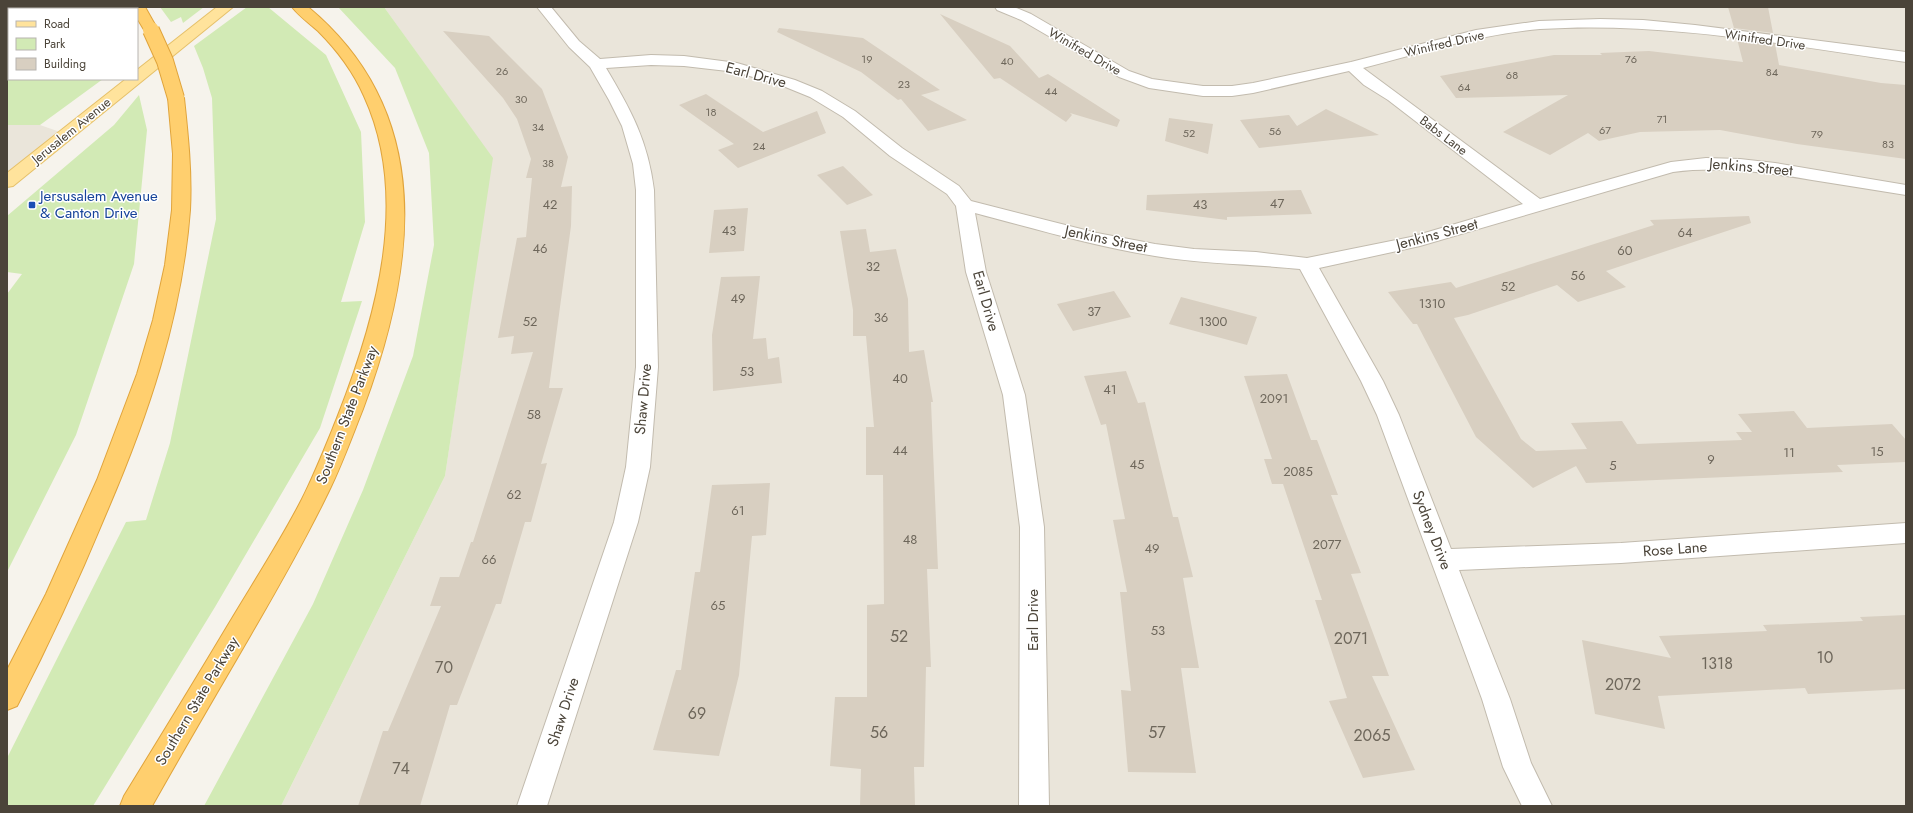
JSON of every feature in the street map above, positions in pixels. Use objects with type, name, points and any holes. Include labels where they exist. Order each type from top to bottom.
[{"type":"highway","points":[[7,697],[46,622],[113,471],[132,420],[157,340],[173,272],[180,220],[182,161],[176,98],[165,61],[151,30],[138,7]]},
{"type":"highway","name":"Southern State Parkway","points":[[135,806],[309,508],[331,460],[364,378],[377,338],[386,299],[392,266],[395,205],[394,172],[388,144],[373,98],[361,74],[336,40],[300,8]]},
{"type":"main road","name":"Jerusalem Avenue","points":[[138,77],[226,7]]},
{"type":"main road","name":"Jerusalem Avenue","points":[[7,182],[135,80]]},
{"type":"street","name":"Shaw Drive","points":[[532,806],[626,522],[638,467],[647,367],[645,190],[642,164],[630,126],[596,64],[574,44],[544,7]]},
{"type":"street","name":"Winifred Drive","points":[[1002,7],[1026,17],[1124,74],[1149,83],[1203,91],[1253,88],[1352,66],[1476,34],[1539,25],[1600,23],[1644,24],[1695,29],[1906,57]]},
{"type":"street","name":"Earl Drive","points":[[596,64],[651,60],[684,61],[737,68],[788,83],[816,94],[849,114],[896,152],[953,190],[966,205],[976,272],[1014,395],[1032,527],[1034,806]]},
{"type":"street","name":"Babs Lane","points":[[1352,66],[1370,82],[1394,97],[1537,206]]},
{"type":"street","name":"Jenkins Street","points":[[966,205],[1097,239],[1155,250],[1194,255],[1256,258],[1307,264],[1414,242],[1671,167],[1695,163],[1727,162],[1768,167],[1906,190]]},
{"type":"street","name":"Sydney Drive","points":[[1307,264],[1372,381],[1388,415],[1496,699],[1518,767],[1537,806]]},
{"type":"street","name":"Rose Lane","points":[[1443,560],[1621,553],[1906,533]]},
{"type":"shaded area","points":[[384,7],[1906,7],[1906,806],[281,806],[445,476],[492,158]]},
{"type":"shaded area","points":[[7,125],[40,125],[66,134],[7,182]]},
{"type":"green space","points":[[7,7],[99,7],[8,8],[8,80],[102,80],[40,125],[7,125]]},
{"type":"green space","points":[[160,7],[204,7],[183,23],[181,17],[171,22]]},
{"type":"green space","points":[[247,7],[268,7],[326,55],[361,132],[365,222],[341,302],[362,301],[320,428],[215,607],[93,806],[7,806],[7,758],[126,522],[146,520],[170,443],[216,219],[212,98],[203,68],[194,46]]},
{"type":"green space","points":[[338,7],[384,7],[493,158],[445,476],[281,806],[204,806],[313,604],[363,490],[413,356],[434,245],[429,153],[395,68]]},
{"type":"green space","points":[[139,95],[147,130],[134,264],[76,435],[7,572],[7,294],[22,274],[7,272],[7,216],[114,125]]},
{"type":"building","points":[[1728,7],[1768,7],[1773,33],[1734,28]]},
{"type":"building","points":[[940,14],[1010,46],[1039,78],[1048,74],[1120,120],[1117,127],[1070,113],[1072,115],[1066,122],[1000,78],[994,79]]},
{"type":"building","points":[[779,28],[863,38],[940,90],[921,95],[967,120],[928,131],[901,99],[898,100],[861,72],[777,32]]},
{"type":"building","points":[[443,31],[489,36],[542,89],[568,157],[561,187],[572,186],[571,226],[549,388],[563,388],[541,464],[547,463],[531,522],[525,522],[501,604],[496,604],[457,705],[450,705],[420,806],[358,806],[383,731],[388,731],[441,606],[430,606],[440,577],[459,577],[471,542],[473,542],[533,352],[511,354],[514,336],[498,338],[517,238],[526,237],[532,178],[526,178],[531,159],[517,119],[503,98]]},
{"type":"building","points":[[1737,39],[1775,44],[1779,65],[1881,83],[1906,85],[1906,159],[1797,144],[1720,130],[1640,132],[1599,141],[1588,133],[1550,155],[1503,132],[1568,95],[1456,98],[1440,76],[1554,55],[1602,55],[1600,53],[1649,51],[1743,62]]},
{"type":"building","points":[[706,94],[763,132],[817,111],[826,133],[738,168],[718,150],[734,144],[679,105]]},
{"type":"building","points":[[1326,109],[1379,135],[1259,148],[1240,120],[1289,115],[1297,126]]},
{"type":"building","points":[[1169,118],[1213,124],[1208,154],[1165,141]]},
{"type":"building","points":[[843,166],[873,195],[847,205],[817,175]]},
{"type":"building","points":[[1301,190],[1312,214],[1227,217],[1227,220],[1146,210],[1147,195]]},
{"type":"building","points":[[748,208],[744,251],[709,253],[714,210]]},
{"type":"building","points":[[1749,216],[1751,223],[1606,271],[1626,287],[1578,302],[1557,285],[1468,315],[1454,318],[1521,439],[1536,451],[1587,449],[1571,423],[1622,421],[1637,444],[1742,440],[1736,432],[1752,432],[1738,414],[1794,411],[1807,428],[1892,424],[1906,440],[1906,462],[1837,465],[1843,472],[1586,483],[1576,466],[1533,488],[1476,437],[1417,324],[1413,324],[1388,292],[1451,282],[1456,288],[1654,225],[1650,220]]},
{"type":"building","points":[[866,229],[870,252],[896,249],[908,299],[909,352],[924,350],[933,402],[931,402],[938,569],[927,569],[931,667],[926,667],[924,767],[914,767],[915,806],[860,806],[861,769],[830,766],[835,697],[867,697],[867,605],[884,604],[883,475],[866,475],[866,427],[874,427],[866,336],[853,336],[853,310],[840,231]]},
{"type":"building","points":[[760,276],[753,339],[766,338],[768,359],[779,357],[782,383],[713,391],[712,335],[721,277]]},
{"type":"building","points":[[1114,291],[1131,317],[1073,331],[1057,304]]},
{"type":"building","points":[[1181,297],[1257,317],[1247,345],[1169,324]]},
{"type":"building","points":[[1126,371],[1138,403],[1145,402],[1173,517],[1178,517],[1193,577],[1183,578],[1199,668],[1181,668],[1196,773],[1128,772],[1121,690],[1131,691],[1120,592],[1127,592],[1113,520],[1125,519],[1106,424],[1101,425],[1084,376]]},
{"type":"building","points":[[1287,374],[1311,440],[1317,440],[1338,495],[1331,495],[1361,573],[1351,574],[1389,676],[1372,676],[1415,770],[1363,778],[1329,701],[1347,698],[1315,600],[1322,600],[1283,484],[1272,484],[1264,459],[1272,459],[1244,376]]},
{"type":"building","points":[[770,483],[766,535],[752,536],[739,675],[719,756],[653,750],[676,670],[681,670],[695,572],[700,572],[712,485]]},
{"type":"building","points":[[1906,615],[1906,689],[1808,694],[1805,688],[1658,696],[1665,729],[1595,714],[1582,640],[1671,658],[1659,636],[1767,631],[1763,625],[1863,621],[1860,617]]},
{"type":"place","name":"Jersusalem Avenue & Canton Drive","points":[[32,205]]}]
